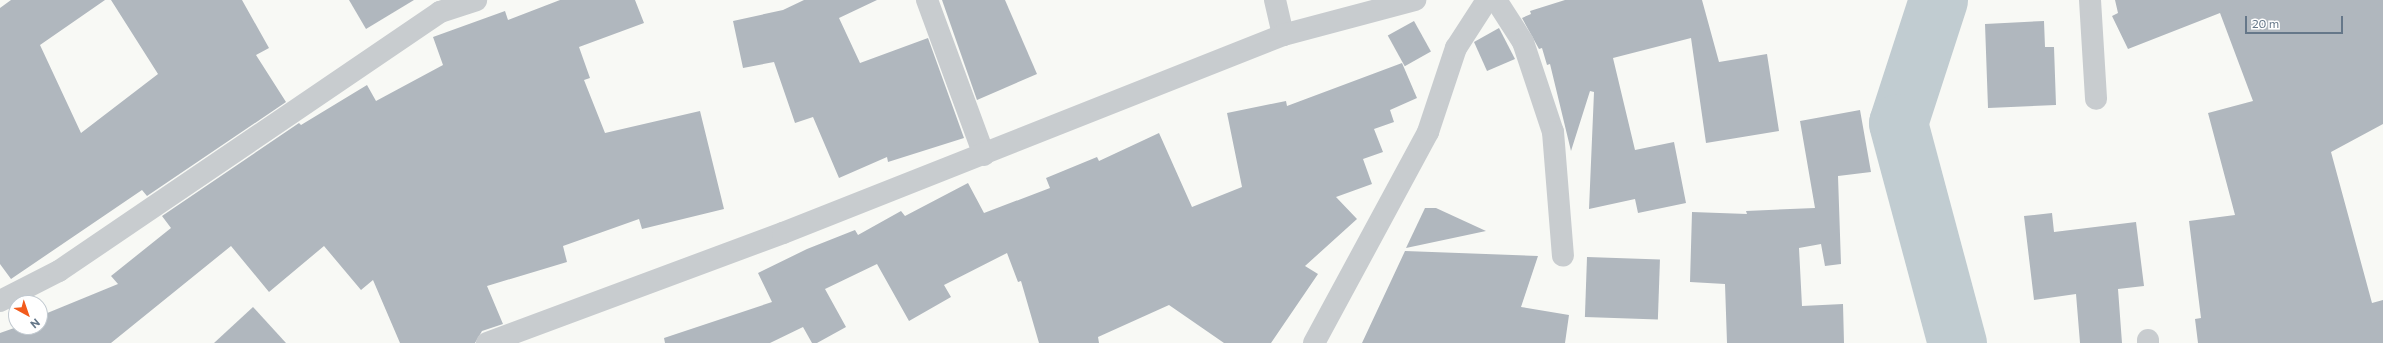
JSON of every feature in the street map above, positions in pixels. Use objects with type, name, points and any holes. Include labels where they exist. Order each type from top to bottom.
[{"type":"street","points":[[0,301],[59,271],[438,6],[476,0]]},
{"type":"street","points":[[927,0],[984,155]]},
{"type":"street","points":[[1275,0],[1283,35]]},
{"type":"street","points":[[487,343],[984,155],[1283,35],[1415,0]]},
{"type":"street","points":[[1314,343],[1428,132],[1456,48],[1487,0]]},
{"type":"street","points":[[1496,0],[1523,42],[1553,132],[1563,256]]},
{"type":"street","points":[[2090,0],[2096,99]]},
{"type":"building","points":[[11,0],[105,0],[40,45],[81,133],[158,74],[111,0],[242,0],[269,48],[256,55],[286,102],[147,196],[142,190],[11,279],[0,264],[0,8]]},
{"type":"building","points":[[349,0],[414,0],[366,29]]},
{"type":"building","points":[[560,0],[635,0],[644,23],[579,47],[590,78],[584,80],[605,133],[700,111],[724,209],[642,229],[639,219],[563,246],[567,262],[487,286],[503,324],[482,331],[475,343],[400,343],[373,280],[361,290],[324,246],[269,292],[231,246],[111,343],[0,343],[0,333],[8,330],[8,335],[48,335],[48,313],[118,284],[111,276],[171,228],[162,216],[299,123],[301,125],[367,85],[376,101],[443,65],[433,37],[505,11],[508,20]]},
{"type":"building","points":[[804,0],[877,0],[839,18],[860,63],[928,38],[964,138],[888,162],[887,157],[839,178],[813,117],[795,123],[774,62],[743,68],[733,21],[783,10]]},
{"type":"building","points":[[942,0],[1005,0],[1037,74],[977,100]]},
{"type":"building","points":[[1565,0],[1702,0],[1719,62],[1767,54],[1779,131],[1706,143],[1691,38],[1613,58],[1635,150],[1674,142],[1686,203],[1638,213],[1635,199],[1589,209],[1594,92],[1590,91],[1571,151],[1550,64],[1547,65],[1542,48],[1539,49],[1522,18],[1531,14],[1530,11]]},
{"type":"building","points":[[2115,0],[2383,0],[2383,124],[2331,152],[2372,303],[2383,300],[2383,343],[2198,343],[2195,319],[2201,318],[2189,221],[2235,215],[2208,113],[2253,101],[2220,13],[2128,49],[2112,16],[2118,13]]},
{"type":"building","points":[[1414,21],[1431,52],[1405,66],[1388,36]]},
{"type":"building","points":[[2044,21],[2045,47],[2054,47],[2056,105],[1988,108],[1985,24]]},
{"type":"building","points":[[1499,28],[1515,59],[1487,71],[1474,42]]},
{"type":"building","points":[[1402,63],[1417,98],[1390,110],[1394,122],[1374,129],[1383,152],[1363,159],[1372,184],[1336,197],[1357,219],[1305,266],[1318,274],[1271,343],[1224,343],[1169,305],[1098,337],[1099,343],[1039,343],[1021,281],[1018,282],[1007,253],[944,285],[951,297],[909,321],[877,264],[825,289],[846,327],[817,343],[812,343],[803,327],[770,343],[665,343],[664,338],[772,302],[758,273],[807,249],[855,230],[858,235],[901,211],[905,216],[968,183],[984,213],[1050,188],[1046,178],[1097,157],[1099,161],[1159,133],[1192,207],[1242,187],[1227,113],[1286,101],[1287,106]]},
{"type":"building","points":[[1860,110],[1871,172],[1838,176],[1841,264],[1825,266],[1821,244],[1799,248],[1802,306],[1843,304],[1844,343],[1727,343],[1725,284],[1690,282],[1692,212],[1747,214],[1746,211],[1815,208],[1800,121]]},
{"type":"building","points":[[1425,208],[1436,208],[1486,231],[1406,248]]},
{"type":"building","points":[[2052,213],[2054,232],[2136,222],[2144,286],[2118,289],[2122,343],[2080,343],[2076,294],[2034,300],[2024,216]]},
{"type":"building","points":[[1405,251],[1538,256],[1521,307],[1569,315],[1565,343],[1362,343]]},
{"type":"building","points":[[1587,257],[1660,260],[1658,320],[1585,317]]},
{"type":"building","points":[[253,307],[286,343],[214,343]]},
{"type":"waterway","points":[[1938,0],[1898,123],[1957,343]]}]
